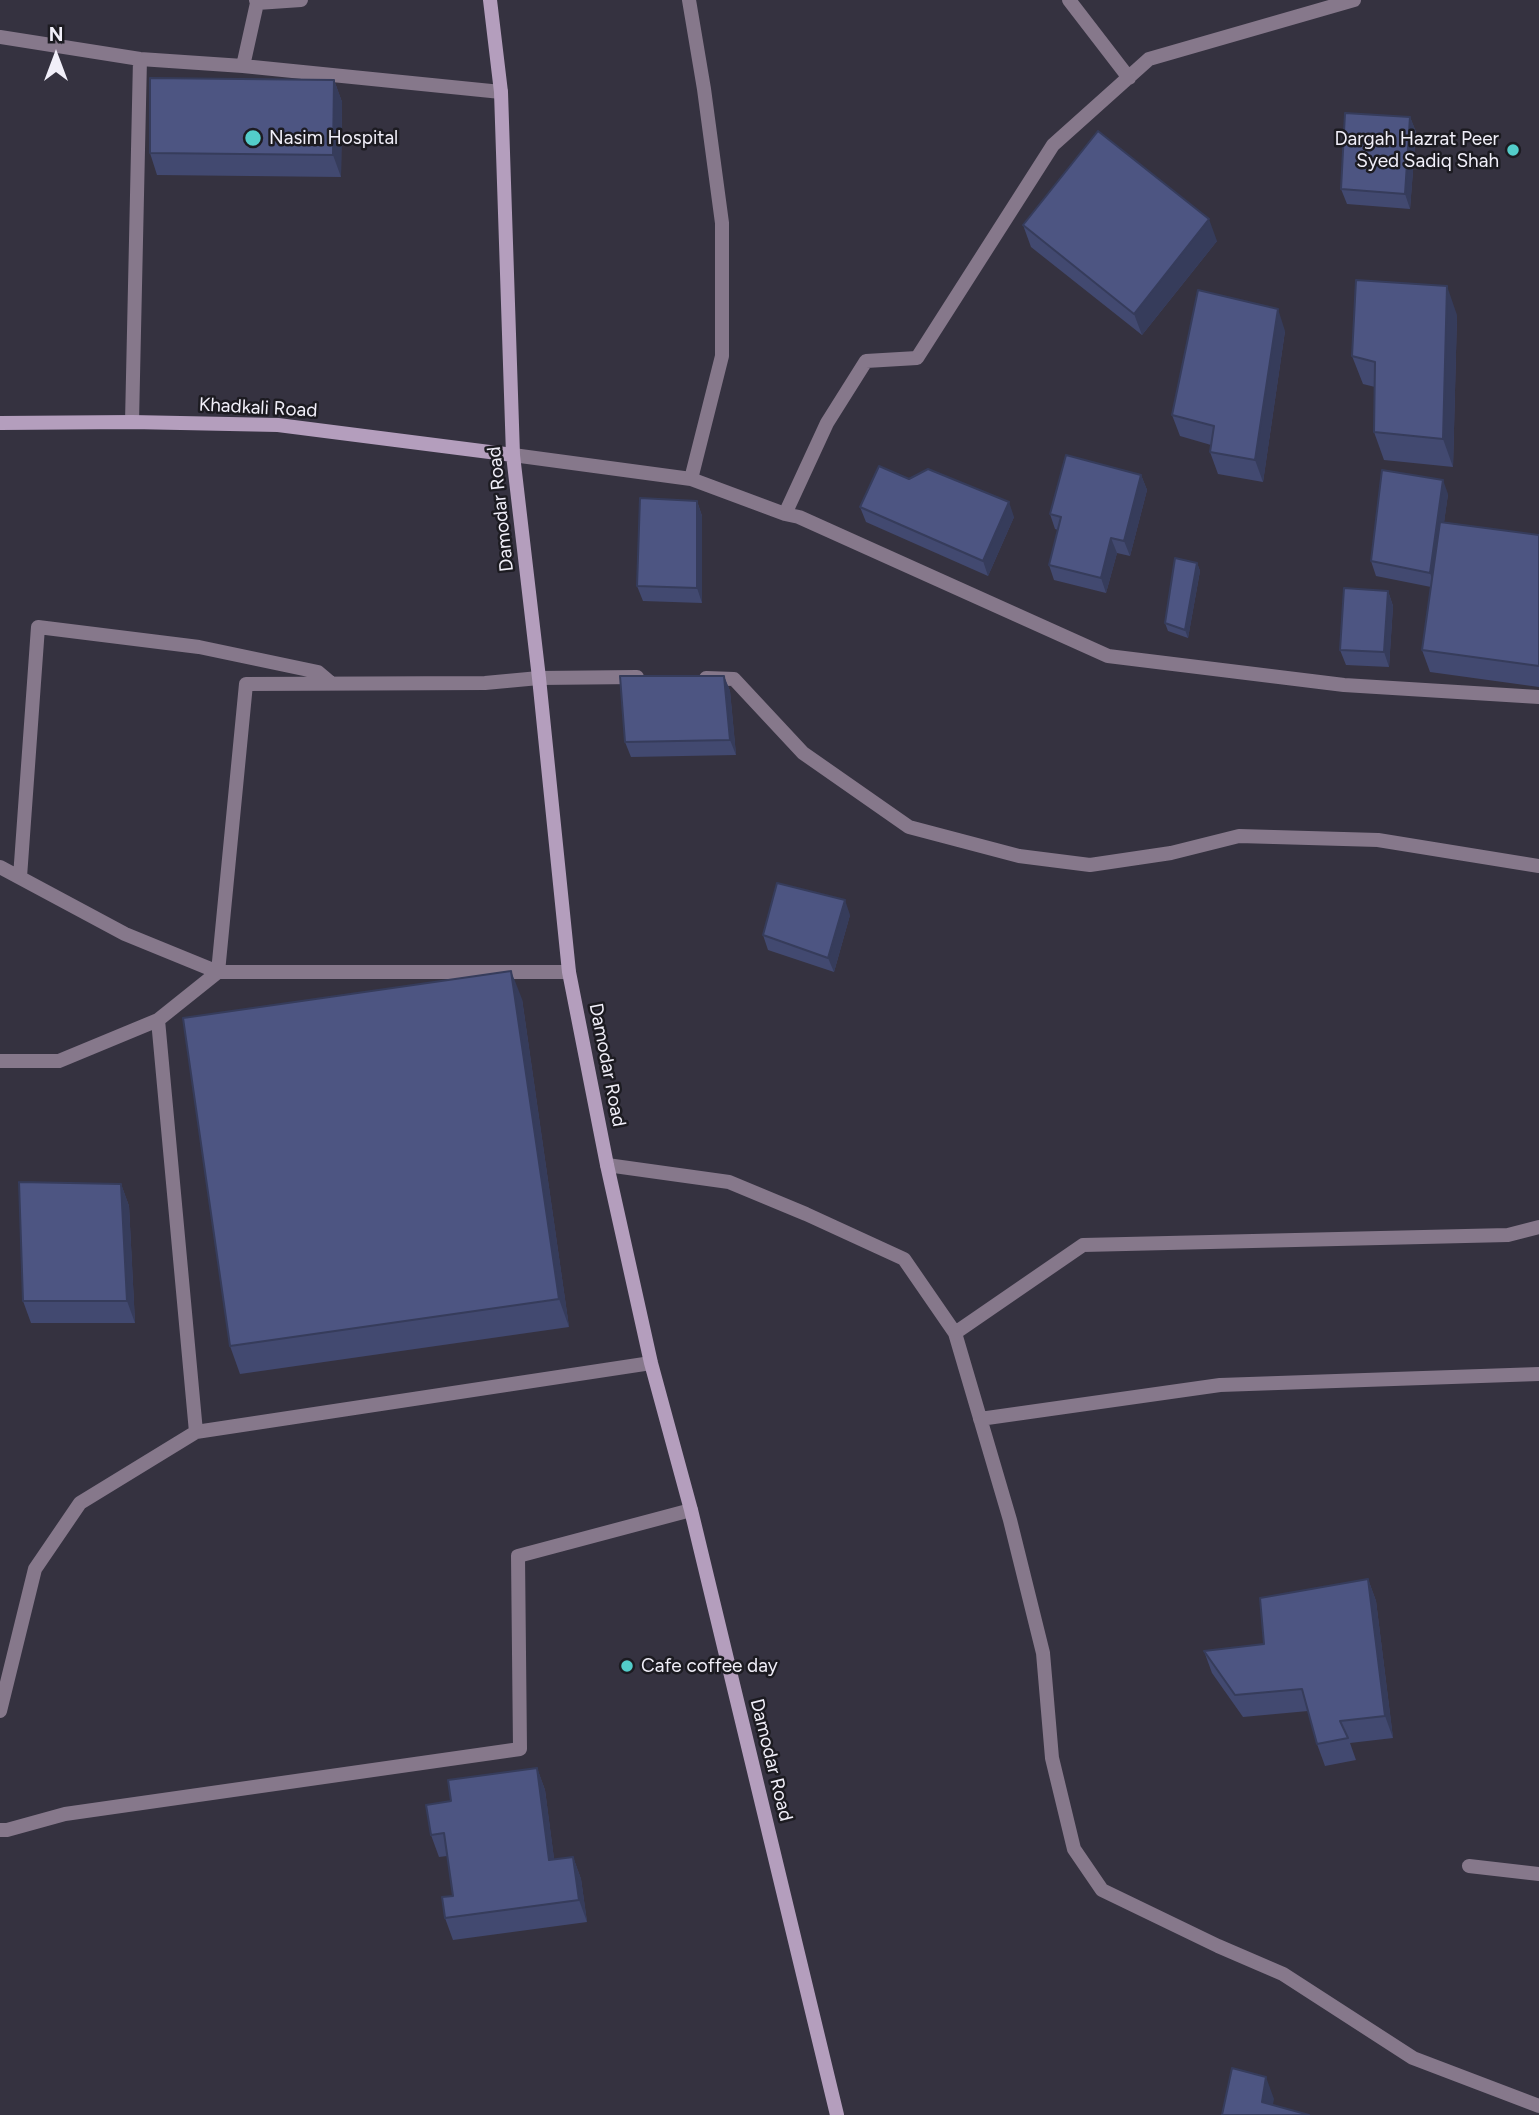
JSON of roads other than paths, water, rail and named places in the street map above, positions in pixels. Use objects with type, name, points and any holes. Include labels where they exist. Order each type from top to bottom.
[{"type":"street","points":[[243,66],[257,1],[301,0]]},
{"type":"street","name":"Damodar Road","points":[[490,0],[501,92],[513,455],[569,972],[607,1165],[651,1363],[691,1510],[836,2115]]},
{"type":"street","points":[[689,0],[722,223],[722,356],[691,479]]},
{"type":"street","points":[[1069,0],[1129,78]]},
{"type":"street","points":[[785,514],[827,422],[866,361],[917,358],[1053,145],[1149,59],[1354,0]]},
{"type":"street","points":[[0,37],[141,59],[243,66],[501,92]]},
{"type":"street","points":[[132,422],[141,59]]},
{"type":"street","name":"Khadkali Road","points":[[0,423],[278,425],[513,455]]},
{"type":"street","points":[[513,455],[691,479],[799,517],[1108,656],[1344,685],[1539,697]]},
{"type":"street","points":[[20,877],[38,627],[199,647],[318,671],[331,683]]},
{"type":"street","points":[[0,1061],[59,1061],[158,1020],[218,972],[246,684],[485,683],[539,678],[658,677]]},
{"type":"street","points":[[696,678],[734,679],[803,753],[909,827],[1019,856],[1090,864],[1171,853],[1239,836],[1378,840],[1539,866]]},
{"type":"street","points":[[0,867],[125,934],[218,972],[569,972]]},
{"type":"street","points":[[158,1020],[196,1432]]},
{"type":"street","points":[[607,1165],[729,1182],[904,1259],[955,1333],[1010,1520],[1043,1653],[1052,1758],[1074,1849],[1102,1890],[1218,1947],[1283,1974],[1413,2058],[1539,2106]]},
{"type":"street","points":[[955,1333],[1083,1245],[1508,1235],[1539,1227]]},
{"type":"street","points":[[0,1711],[34,1569],[80,1503],[196,1432],[651,1363]]},
{"type":"street","points":[[980,1419],[1220,1385],[1539,1374]]},
{"type":"street","points":[[0,1830],[65,1814],[520,1749],[518,1556],[691,1510]]},
{"type":"street","points":[[1469,1866],[1539,1874]]},
{"type":"place","name":"Nasim Hospital","points":[[253,138]]},
{"type":"place","name":"Dargah Hazrat Peer Syed Sadiq Shah","points":[[1513,150]]},
{"type":"place","name":"Cafe coffee day","points":[[627,1666]]}]
